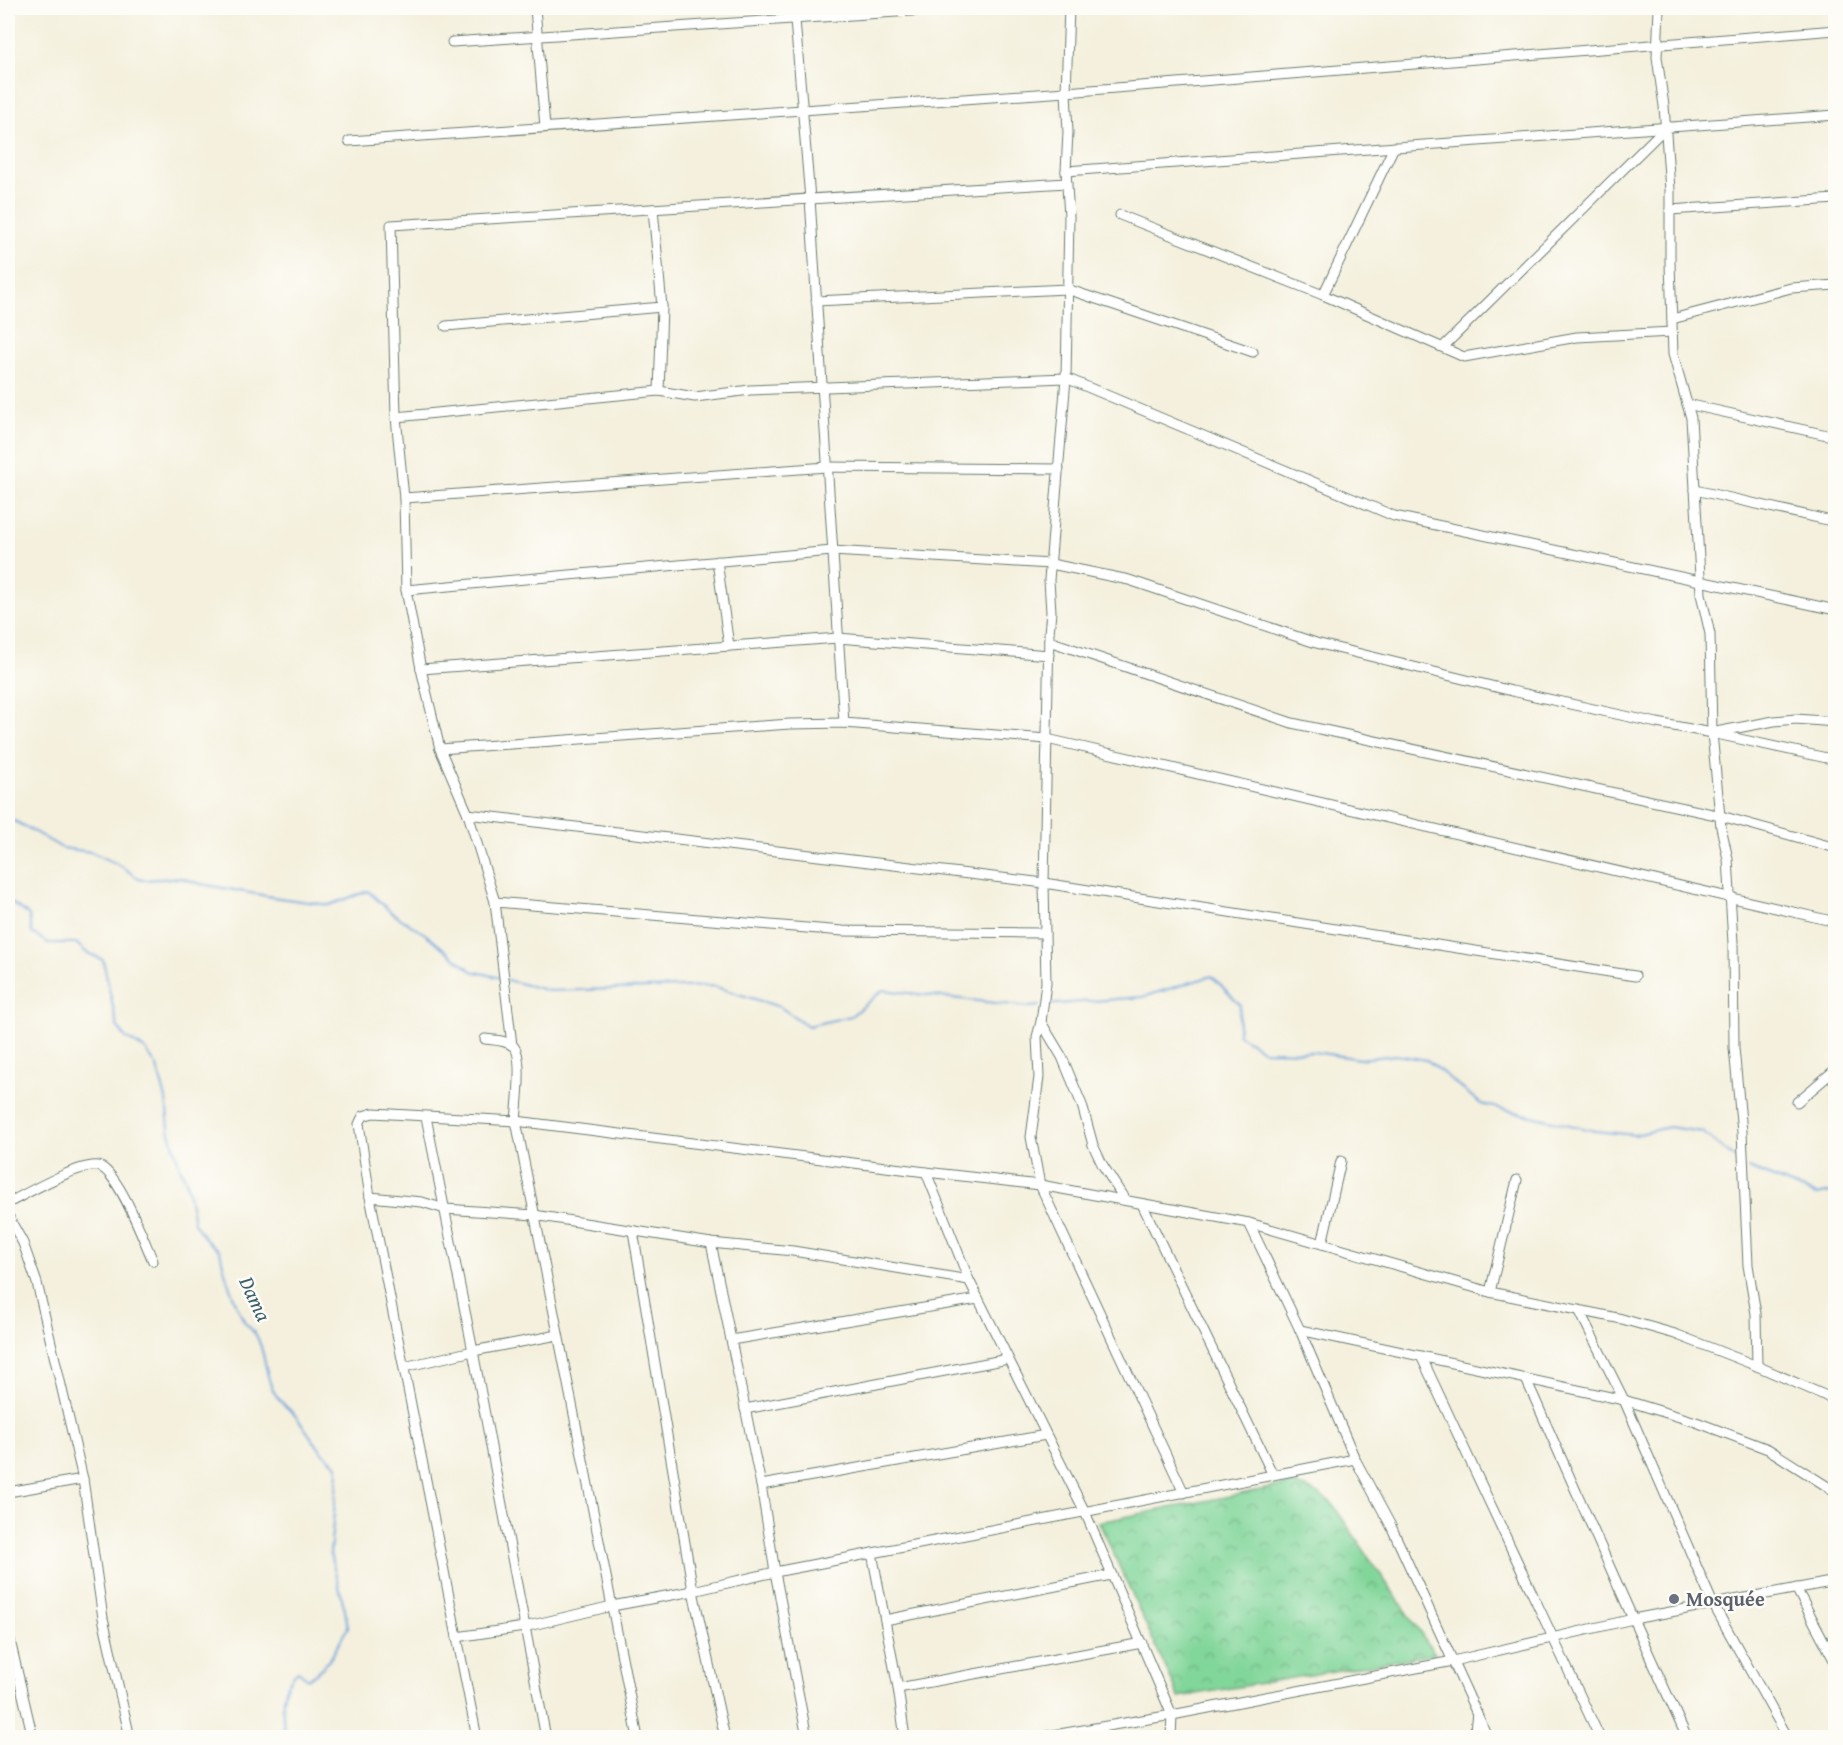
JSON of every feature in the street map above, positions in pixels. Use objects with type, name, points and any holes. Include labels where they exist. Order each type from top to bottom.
[{"type":"street","points":[[535,8],[545,128]]},
{"type":"street","points":[[794,8],[810,199],[844,723]]},
{"type":"street","points":[[452,42],[956,8]]},
{"type":"street","points":[[1069,8],[1066,92],[1068,132],[1066,171],[1069,216],[1066,378],[1049,580],[1051,612],[1044,883],[1046,983],[1037,1037],[1039,1077],[1031,1137],[1040,1185],[1184,1493]]},
{"type":"street","points":[[1659,8],[1657,57],[1665,127],[1670,210],[1673,354],[1691,418],[1701,582],[1710,634],[1712,733],[1728,859],[1733,943],[1734,1048],[1742,1132],[1748,1265],[1756,1314],[1757,1366]]},
{"type":"street","points":[[349,141],[1066,92],[1836,30]]},
{"type":"street","points":[[1066,171],[1836,115]]},
{"type":"street","points":[[1443,347],[1665,127]]},
{"type":"street","points":[[1323,295],[1394,147]]},
{"type":"street","points":[[512,1045],[495,902],[468,814],[440,749],[421,669],[406,590],[404,498],[396,417],[391,225],[1067,183]]},
{"type":"street","points":[[1670,210],[1836,199]]},
{"type":"street","points":[[653,209],[662,307],[659,391]]},
{"type":"street","points":[[1120,215],[1323,295],[1464,357],[1577,338],[1672,332]]},
{"type":"street","points":[[1672,319],[1791,288],[1836,285]]},
{"type":"street","points":[[816,301],[1067,289],[1253,352]]},
{"type":"street","points":[[446,326],[662,307]]},
{"type":"street","points":[[396,417],[659,391],[695,397],[750,390],[822,386],[1066,378],[1394,516],[1836,610]]},
{"type":"street","points":[[1687,404],[1836,437]]},
{"type":"street","points":[[404,498],[827,467],[1059,469]]},
{"type":"street","points":[[1695,490],[1836,522]]},
{"type":"street","points":[[406,590],[832,551],[1051,564],[1129,580],[1316,643],[1512,691],[1836,760]]},
{"type":"street","points":[[717,561],[729,646]]},
{"type":"street","points":[[421,669],[838,638],[1049,655]]},
{"type":"street","points":[[1049,641],[1292,723],[1721,816],[1836,848]]},
{"type":"street","points":[[1712,733],[1796,719],[1836,722]]},
{"type":"street","points":[[440,749],[778,725],[844,723],[1047,739],[1836,922]]},
{"type":"street","points":[[468,814],[1044,883],[1635,976]]},
{"type":"street","points":[[495,902],[843,931],[1045,933]]},
{"type":"street","points":[[1041,1022],[1062,1057],[1082,1105],[1093,1145],[1125,1200]]},
{"type":"street","points":[[485,1039],[512,1045],[518,1050],[516,1121],[638,1737]]},
{"type":"street","points":[[1797,1102],[1836,1069]]},
{"type":"street","points":[[477,1737],[370,1197],[359,1124],[363,1116],[373,1113],[516,1121],[1040,1185],[1249,1223],[1490,1292],[1623,1319],[1675,1334],[1757,1366],[1836,1402]]},
{"type":"street","points":[[426,1117],[546,1737]]},
{"type":"street","points":[[1322,1244],[1341,1161]]},
{"type":"street","points":[[8,1203],[64,1175],[88,1166],[106,1169],[118,1185],[153,1261]]},
{"type":"street","points":[[926,1172],[969,1280],[1085,1512],[1142,1643],[1172,1715],[1171,1737]]},
{"type":"street","points":[[1490,1292],[1517,1180]]},
{"type":"street","points":[[370,1197],[422,1202],[445,1209],[534,1215],[711,1243],[793,1251],[969,1280]]},
{"type":"street","points":[[1142,1204],[1273,1475]]},
{"type":"street","points":[[8,1216],[23,1243],[37,1283],[83,1479],[103,1618],[130,1737]]},
{"type":"street","points":[[1249,1223],[1300,1330],[1354,1459],[1391,1526],[1488,1737]]},
{"type":"street","points":[[633,1231],[693,1591],[725,1737]]},
{"type":"street","points":[[711,1243],[761,1485],[775,1572],[807,1737]]},
{"type":"street","points":[[731,1340],[978,1299]]},
{"type":"street","points":[[1579,1311],[1624,1400],[1713,1604],[1788,1737]]},
{"type":"street","points":[[1300,1330],[1624,1400],[1696,1422],[1768,1449],[1836,1492]]},
{"type":"street","points":[[404,1367],[558,1335]]},
{"type":"street","points":[[1421,1356],[1600,1737]]},
{"type":"street","points":[[745,1409],[1008,1359]]},
{"type":"street","points":[[1526,1379],[1687,1737]]},
{"type":"street","points":[[761,1485],[1046,1435]]},
{"type":"street","points":[[456,1637],[524,1627],[775,1572],[1354,1459]]},
{"type":"street","points":[[8,1492],[83,1479]]},
{"type":"street","points":[[872,1553],[905,1737]]},
{"type":"street","points":[[885,1620],[1111,1575]]},
{"type":"street","points":[[1036,1737],[1172,1715],[1453,1661],[1632,1619],[1836,1581]]},
{"type":"street","points":[[1796,1588],[1836,1664]]},
{"type":"street","points":[[8,1632],[33,1737]]},
{"type":"street","points":[[898,1688],[1142,1643]]},
{"type":"street","points":[[8,1681],[18,1679]]},
{"type":"street","points":[[1474,1737],[1477,1713]]},
{"type":"green space","points":[[1290,1484],[1307,1488],[1331,1502],[1435,1654],[1179,1697],[1099,1522]]},
{"type":"waterway","points":[[8,818],[62,848],[91,852],[119,865],[141,880],[181,878],[272,897],[329,905],[368,891],[392,913],[425,934],[472,971],[501,978]]},
{"type":"waterway","name":"Dama","points":[[8,900],[29,915],[32,933],[48,943],[76,943],[86,952],[103,960],[117,1026],[126,1038],[146,1050],[157,1067],[166,1099],[169,1129],[180,1168],[187,1183],[194,1223],[207,1241],[220,1251],[237,1305],[244,1321],[255,1333],[259,1342],[274,1392],[320,1449],[337,1465],[330,1553],[348,1628],[331,1658],[322,1668],[308,1679],[298,1671],[291,1678],[283,1702],[284,1738]]},
{"type":"waterway","points":[[1045,1005],[1142,997],[1212,976],[1240,1005],[1238,1034],[1264,1051],[1314,1052],[1360,1059],[1396,1055],[1427,1060],[1481,1104],[1595,1131],[1635,1135],[1669,1127],[1702,1132],[1741,1163]]},
{"type":"waterway","points":[[507,980],[550,991],[713,986],[780,1007],[808,1026],[851,1016],[883,990],[1030,1007],[1039,1006]]},
{"type":"waterway","points":[[1748,1168],[1817,1195],[1836,1191]]},
{"type":"place","name":"Mosquée","points":[[1674,1599]]}]
